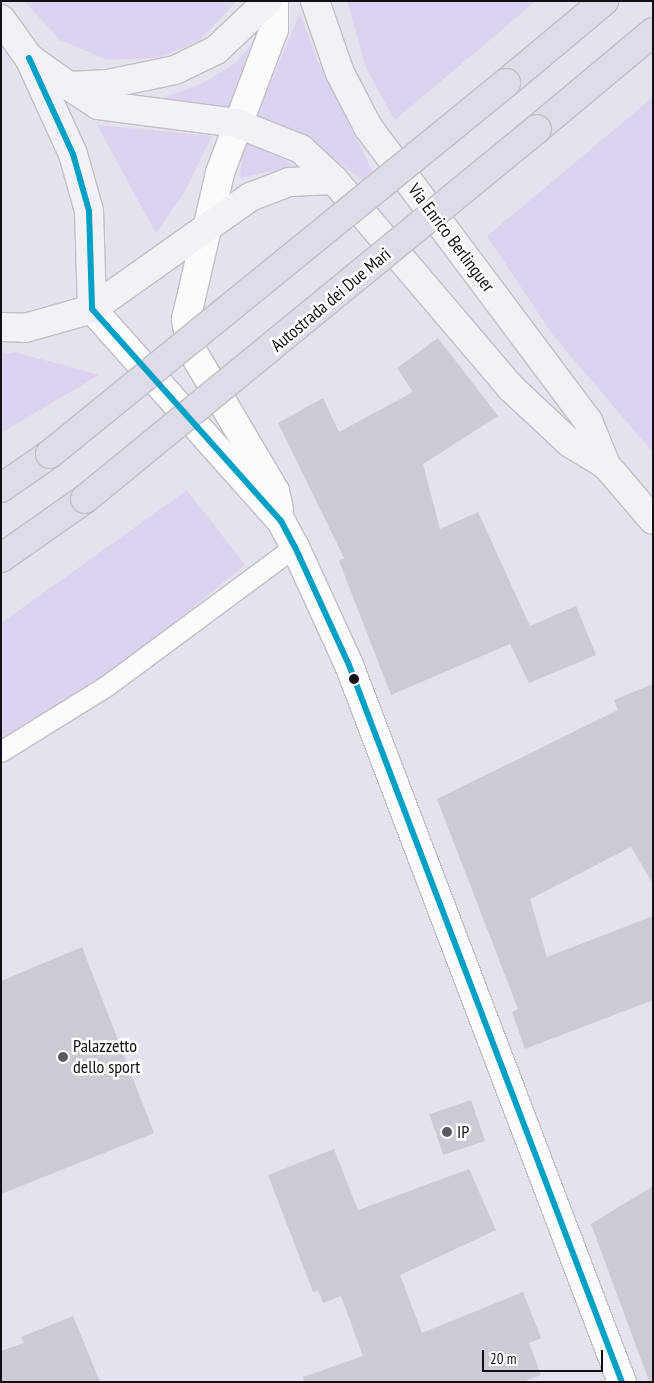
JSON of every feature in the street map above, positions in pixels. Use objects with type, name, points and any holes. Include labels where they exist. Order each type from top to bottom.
[{"type":"highway","points":[[1,488],[178,354],[604,1]]},
{"type":"highway","name":"Autostrada dei Due Mari","points":[[1,558],[85,499],[212,399],[653,32]]},
{"type":"main road","points":[[68,86],[136,80],[175,70],[216,50],[268,1]]},
{"type":"main road","name":"Via Enrico Berlinguer","points":[[315,1],[340,74],[368,127],[588,421],[606,465]]},
{"type":"main road","points":[[1,19],[29,58],[74,154],[89,211],[92,309]]},
{"type":"main road","name":"Via Enrico Berlinguer","points":[[29,58],[98,105],[236,123],[301,149],[334,180],[510,388],[570,443],[606,465],[653,520]]},
{"type":"main road","points":[[1,327],[25,328],[92,309],[210,223],[250,197],[289,182],[334,180]]},
{"type":"street","points":[[274,1],[274,29],[236,123],[186,319],[191,349],[275,491],[281,521]]},
{"type":"street","points":[[92,309],[281,521],[294,547],[349,664],[614,1379]]},
{"type":"lane","points":[[1,752],[106,686],[294,547]]},
{"type":"shaded area","points":[[24,1],[237,1],[199,41],[159,58],[107,60],[60,40]]},
{"type":"shaded area","points":[[347,1],[536,1],[395,120],[366,68]]},
{"type":"shaded area","points":[[300,13],[317,60],[373,172],[364,181],[304,137],[257,115]]},
{"type":"shaded area","points":[[251,45],[255,45],[228,110],[150,103],[203,83],[234,64]]},
{"type":"shaded area","points":[[653,97],[653,453],[552,334],[487,236]]},
{"type":"shaded area","points":[[97,125],[212,136],[184,193],[156,233]]},
{"type":"shaded area","points":[[243,140],[266,149],[294,166],[240,178]]},
{"type":"shaded area","points":[[15,352],[99,375],[1,433],[1,354]]},
{"type":"shaded area","points":[[187,490],[245,565],[142,649],[1,745],[1,623]]},
{"type":"building","points":[[438,338],[498,416],[423,464],[440,529],[478,512],[530,626],[576,606],[596,655],[529,683],[510,644],[391,695],[339,561],[344,558],[278,423],[323,398],[339,432],[413,392],[397,368]]},
{"type":"building","points":[[653,684],[653,884],[631,847],[530,899],[547,957],[653,916],[653,1000],[525,1049],[512,1012],[518,1009],[437,799],[618,710],[614,700]]},
{"type":"building","name":"Palazzetto dello sport","points":[[82,947],[154,1133],[1,1194],[1,981]]},
{"type":"building","points":[[471,1100],[485,1141],[443,1155],[429,1114]]},
{"type":"building","points":[[334,1149],[358,1210],[469,1169],[496,1230],[400,1275],[422,1333],[523,1292],[541,1338],[529,1343],[541,1375],[523,1382],[304,1382],[303,1377],[363,1356],[341,1296],[323,1303],[318,1290],[313,1292],[268,1175]]},
{"type":"building","points":[[653,1186],[653,1380],[649,1381],[591,1224]]},
{"type":"building","points":[[73,1316],[100,1382],[1,1382],[1,1351],[24,1343],[21,1337]]},
{"type":"transit line","points":[[29,58],[73,154],[89,211],[92,309],[281,521],[295,547],[349,665],[622,1382]]},
{"type":"place","name":"Palazzetto dello sport","points":[[63,1057]]},
{"type":"place","name":"IP","points":[[447,1132]]}]
